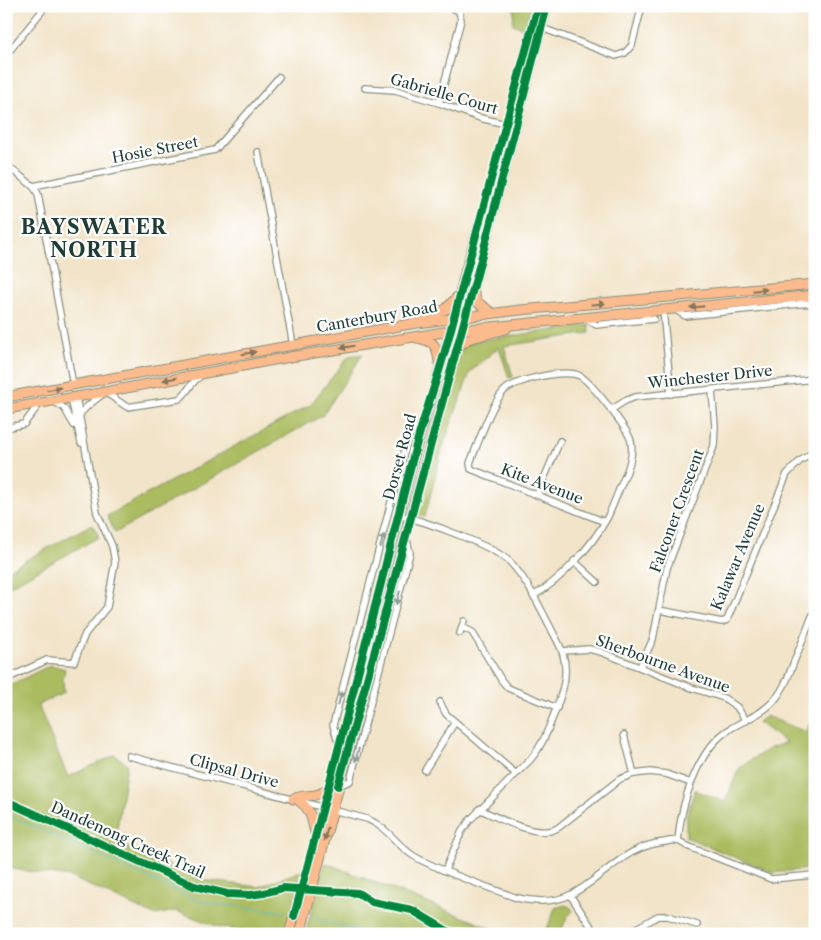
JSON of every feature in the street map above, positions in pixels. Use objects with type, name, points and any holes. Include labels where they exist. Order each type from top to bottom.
[{"type":"main road","name":"Dorset Road","points":[[537,27],[538,6]]},
{"type":"main road","name":"Dorset Road","points":[[289,934],[315,836],[338,786],[458,347],[511,126],[537,27],[547,6]]},
{"type":"main road","name":"Dorset Road","points":[[300,934],[328,809],[328,790],[422,426],[459,294],[511,126]]},
{"type":"main road","name":"Canterbury Road","points":[[6,397],[410,324],[466,316],[815,284]]},
{"type":"main road","points":[[473,289],[477,302],[492,314]]},
{"type":"main road","points":[[410,324],[446,309],[459,294]]},
{"type":"main road","name":"Canterbury Road","points":[[6,409],[224,369],[462,329],[584,318],[653,315],[662,310],[813,297]]},
{"type":"main road","points":[[662,298],[662,310]]},
{"type":"main road","points":[[458,347],[468,339],[533,322]]},
{"type":"main road","points":[[414,337],[425,339],[434,344],[438,349],[440,367]]},
{"type":"main road","points":[[222,358],[224,369]]},
{"type":"main road","points":[[73,385],[74,397]]},
{"type":"main road","points":[[315,836],[311,815],[306,807],[296,800],[297,797],[318,796],[328,790]]},
{"type":"street","points":[[6,55],[46,6]]},
{"type":"street","points":[[439,103],[461,20],[458,11],[448,6]]},
{"type":"street","points":[[537,27],[616,56],[625,53],[632,45],[642,6]]},
{"type":"street","name":"Hosie Street","points":[[33,186],[215,150],[280,77]]},
{"type":"street","name":"Gabrielle Court","points":[[365,88],[394,90],[511,126]]},
{"type":"street","points":[[258,152],[293,345]]},
{"type":"street","points":[[6,165],[33,186],[38,194],[73,385]]},
{"type":"street","name":"Canterbury Road","points":[[674,309],[685,316],[800,304],[813,297]]},
{"type":"street","points":[[662,310],[671,394]]},
{"type":"street","name":"Canterbury Road","points":[[584,318],[596,325],[643,320],[653,315]]},
{"type":"street","points":[[79,416],[87,406],[98,400],[105,392],[127,407],[175,400],[183,396],[195,380],[209,372]]},
{"type":"street","name":"Kite Avenue","points":[[605,522],[471,469],[470,463],[496,403],[503,392],[515,384],[539,377],[574,373],[590,384],[611,410]]},
{"type":"street","name":"Winchester Drive","points":[[611,410],[635,397],[815,379]]},
{"type":"street","name":"Falconer Crescent","points":[[640,668],[653,638],[667,568],[714,446],[715,426],[712,390]]},
{"type":"street","points":[[74,397],[83,446]]},
{"type":"street","points":[[74,397],[77,429]]},
{"type":"street","points":[[6,678],[47,660],[74,662],[85,634],[108,604],[115,556],[96,513],[86,457],[77,429],[64,408],[53,401]]},
{"type":"street","points":[[6,428],[24,424],[40,403]]},
{"type":"street","points":[[532,596],[551,584],[574,561],[605,522],[626,474],[632,448],[629,435],[611,410]]},
{"type":"street","name":"Dorset Road","points":[[339,745],[333,725],[408,437],[416,428],[422,426]]},
{"type":"street","points":[[537,495],[560,440]]},
{"type":"street","name":"Kalawar Avenue","points":[[659,610],[722,622],[728,620],[787,474],[800,461],[815,451]]},
{"type":"street","points":[[399,515],[496,552],[514,568],[563,651],[566,677],[564,686],[540,748],[532,759],[479,809],[462,831],[445,870]]},
{"type":"street","points":[[574,561],[597,582]]},
{"type":"street","points":[[366,603],[378,595]]},
{"type":"street","points":[[815,609],[782,690],[767,708],[727,730],[707,751],[682,810],[678,841],[766,878],[776,879],[815,875]]},
{"type":"street","points":[[462,627],[472,632],[508,688],[556,708]]},
{"type":"street","name":"Sherbourne Avenue","points":[[563,651],[589,649],[724,698],[737,707],[746,721]]},
{"type":"street","points":[[440,702],[443,711],[516,774]]},
{"type":"street","points":[[425,770],[455,722]]},
{"type":"street","points":[[624,735],[634,774]]},
{"type":"street","name":"Clipsal Drive","points":[[130,756],[374,822],[385,829],[418,859],[517,898],[533,902],[550,901],[570,895],[639,848],[657,842],[678,841]]},
{"type":"street","points":[[479,809],[537,831],[548,831],[559,828],[620,779],[634,774],[650,772],[666,774],[692,783]]},
{"type":"street","points":[[570,895],[596,934]]},
{"type":"street","points":[[626,934],[658,916],[668,916],[697,925]]},
{"type":"green space","points":[[514,6],[531,6],[525,29],[513,24]]},
{"type":"green space","points":[[589,325],[590,333],[504,346],[513,377],[509,378],[499,347],[470,372],[442,449],[425,517],[419,515],[417,510],[463,346],[475,341]]},
{"type":"green space","points":[[363,354],[323,415],[115,533],[107,516],[310,405],[349,356]]},
{"type":"green space","points":[[92,524],[99,537],[6,588],[6,571]]},
{"type":"green space","points":[[51,665],[65,669],[63,679],[64,693],[38,705],[68,777],[115,755],[127,764],[115,842],[202,880],[259,887],[301,871],[288,934],[266,934],[220,927],[176,911],[154,915],[70,877],[6,868],[6,687]]},
{"type":"green space","points":[[766,716],[806,732],[811,721],[815,722],[815,868],[773,873],[686,837],[686,818],[695,790],[725,802],[739,768],[768,749],[786,743],[758,722]]},
{"type":"green space","points":[[325,863],[331,865],[506,934],[305,934]]},
{"type":"green space","points":[[565,905],[573,911],[567,917],[560,934],[545,934],[555,908]]},
{"type":"waterway","points":[[6,814],[201,902],[285,912]]},
{"type":"waterway","points":[[312,917],[370,934]]},
{"type":"cycle path","points":[[294,916],[414,453],[444,354],[538,6]]},
{"type":"cycle path","points":[[338,786],[483,252],[547,6]]},
{"type":"cycle path","name":"Dandenong Creek Trail","points":[[6,801],[194,886],[227,894],[250,895],[283,888],[358,893],[372,902],[412,910],[449,932],[471,934]]},
{"type":"district","name":"BAYSWATER NORTH","points":[[94,238]]}]
